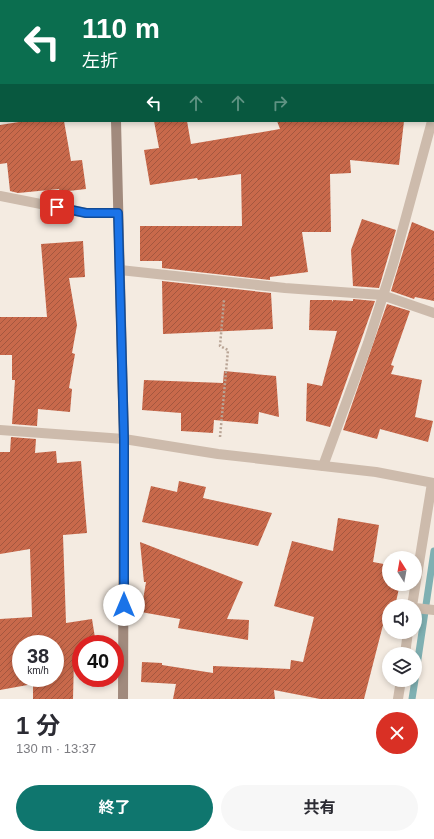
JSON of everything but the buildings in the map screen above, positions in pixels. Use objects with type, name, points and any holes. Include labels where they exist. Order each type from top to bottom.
[{"type":"street","points":[[116,122],[124,439],[123,699]]},
{"type":"street","points":[[323,466],[368,343],[394,261],[432,122]]},
{"type":"street","points":[[0,196],[86,213],[118,213]]},
{"type":"street","points":[[120,270],[382,295],[434,313]]},
{"type":"street","points":[[0,430],[124,439],[218,454],[376,472],[433,482],[413,599]]},
{"type":"street","points":[[422,609],[434,610]]},
{"type":"street","points":[[398,699],[400,687]]},
{"type":"path","points":[[218,454],[228,350],[220,346],[226,281]]},
{"type":"waterway","points":[[420,647],[434,551]]},
{"type":"waterway","points":[[412,699],[414,687]]},
{"type":"route","points":[[57,207],[86,213],[118,213],[124,439],[124,605]]}]
